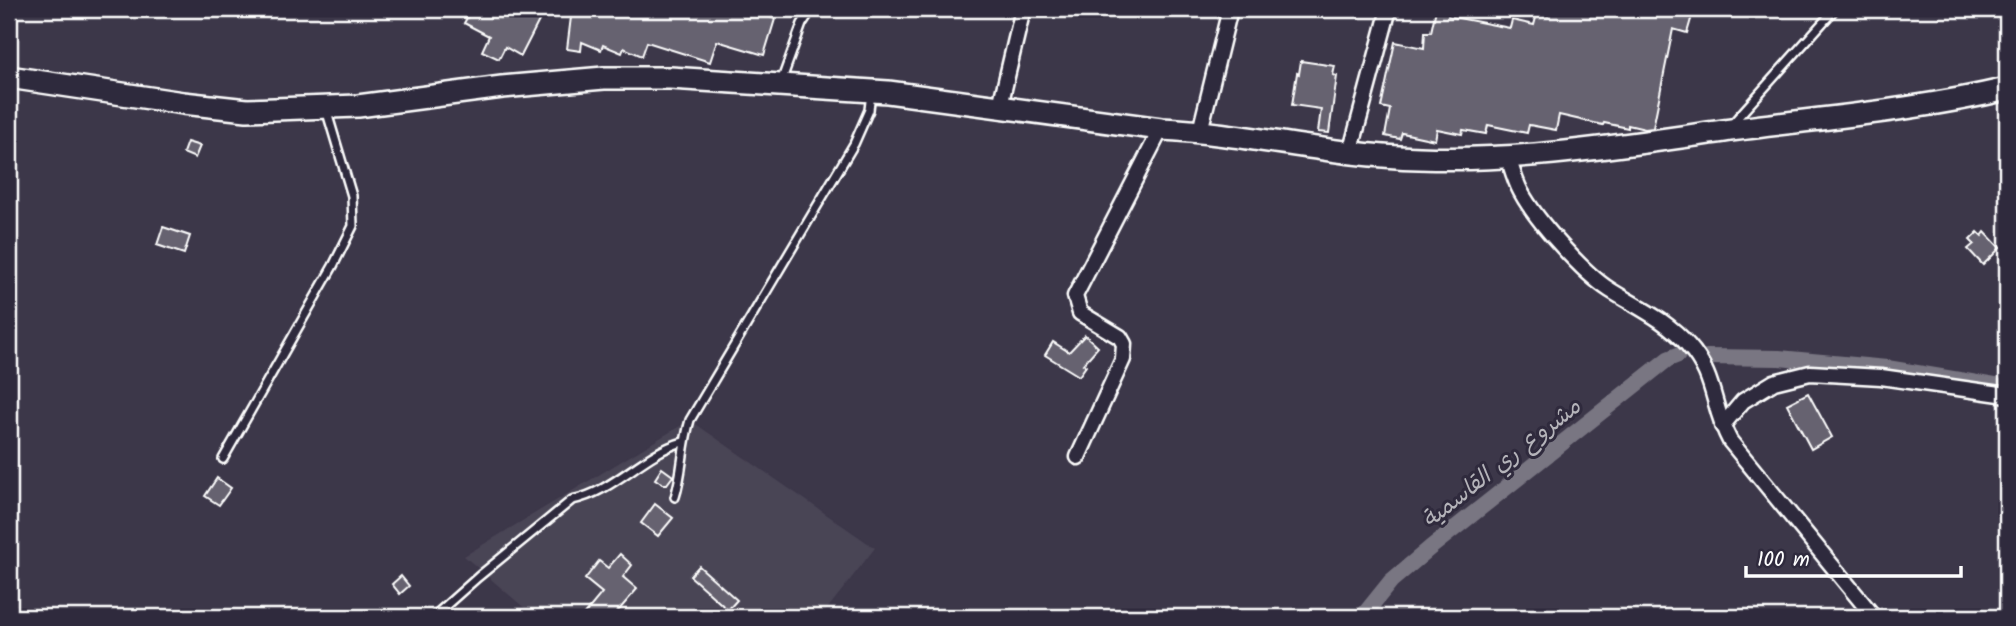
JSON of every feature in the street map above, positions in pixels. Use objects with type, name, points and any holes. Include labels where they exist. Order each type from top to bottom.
[{"type":"main road","points":[[9,77],[247,110],[391,103],[502,87],[604,78],[670,78],[872,91],[1161,129],[1200,131],[1350,153],[1426,159],[1508,157],[1644,143],[1895,110],[2007,89]]},
{"type":"street","points":[[1000,106],[1023,9]]},
{"type":"street","points":[[1200,131],[1230,9]]},
{"type":"street","points":[[1350,153],[1389,9]]},
{"type":"street","points":[[1078,457],[1122,359],[1124,344],[1120,337],[1080,313],[1075,296],[1161,129]]},
{"type":"street","points":[[1508,157],[1525,200],[1585,271],[1608,289],[1644,309],[1688,345],[1709,375],[1722,426],[1730,441],[1874,617]]},
{"type":"street","points":[[1722,426],[1743,401],[1774,382],[1810,373],[1881,377],[2007,395]]},
{"type":"lane","points":[[780,85],[802,24],[812,9]]},
{"type":"lane","points":[[1726,131],[1835,9]]},
{"type":"lane","points":[[675,497],[682,474],[683,442],[690,420],[853,144],[869,110],[872,91]]},
{"type":"lane","points":[[223,459],[334,266],[353,226],[352,196],[326,108]]},
{"type":"lane","points":[[433,617],[572,500],[589,497],[666,447],[683,442]]},
{"type":"shaded area","points":[[690,420],[875,548],[821,617],[535,617],[464,556]]},
{"type":"building","points":[[472,9],[545,9],[521,56],[505,47],[499,59],[482,51],[489,36],[464,23]]},
{"type":"building","points":[[572,9],[767,9],[765,15],[775,19],[764,55],[717,41],[710,62],[647,42],[642,56],[624,48],[622,53],[603,45],[601,50],[582,42],[581,51],[567,49]]},
{"type":"building","points":[[1436,9],[1449,9],[1448,16],[1510,28],[1512,20],[1534,25],[1537,14],[1548,16],[1549,9],[1694,9],[1687,33],[1673,29],[1653,128],[1603,125],[1559,115],[1556,130],[1529,125],[1527,133],[1488,125],[1486,134],[1463,130],[1462,134],[1437,129],[1435,140],[1402,133],[1400,139],[1385,136],[1390,109],[1381,107],[1395,42],[1424,48],[1425,32],[1431,32]]},
{"type":"building","points":[[1301,61],[1335,66],[1333,75],[1337,76],[1329,133],[1318,132],[1321,109],[1292,105]]},
{"type":"building","points":[[187,142],[200,146],[195,158],[183,153]]},
{"type":"building","points":[[163,227],[190,236],[184,254],[157,245]]},
{"type":"building","points":[[1978,232],[1982,236],[1985,232],[2000,248],[1983,265],[1968,249],[1974,244],[1970,240]]},
{"type":"building","points":[[1085,335],[1098,347],[1083,364],[1086,366],[1079,376],[1045,355],[1053,342],[1069,352]]},
{"type":"building","points":[[1808,393],[1832,437],[1811,449],[1787,404]]},
{"type":"building","points":[[662,468],[673,476],[667,484],[655,479]]},
{"type":"building","points":[[217,478],[231,488],[219,505],[205,496]]},
{"type":"building","points":[[655,504],[673,518],[658,536],[641,523]]},
{"type":"building","points":[[620,554],[632,565],[623,577],[637,589],[613,617],[582,617],[602,593],[585,579],[599,561],[608,568]]},
{"type":"building","points":[[699,566],[737,600],[728,610],[690,576]]},
{"type":"building","points":[[401,576],[409,586],[400,594],[392,584]]},
{"type":"waterway","name":"مشروع ري القاسمية","points":[[1362,617],[1391,581],[1430,548],[1668,359],[1678,355]]},
{"type":"waterway","name":"مشروع ري القاسمية","points":[[1707,357],[1779,358],[1887,368],[2007,388]]}]
